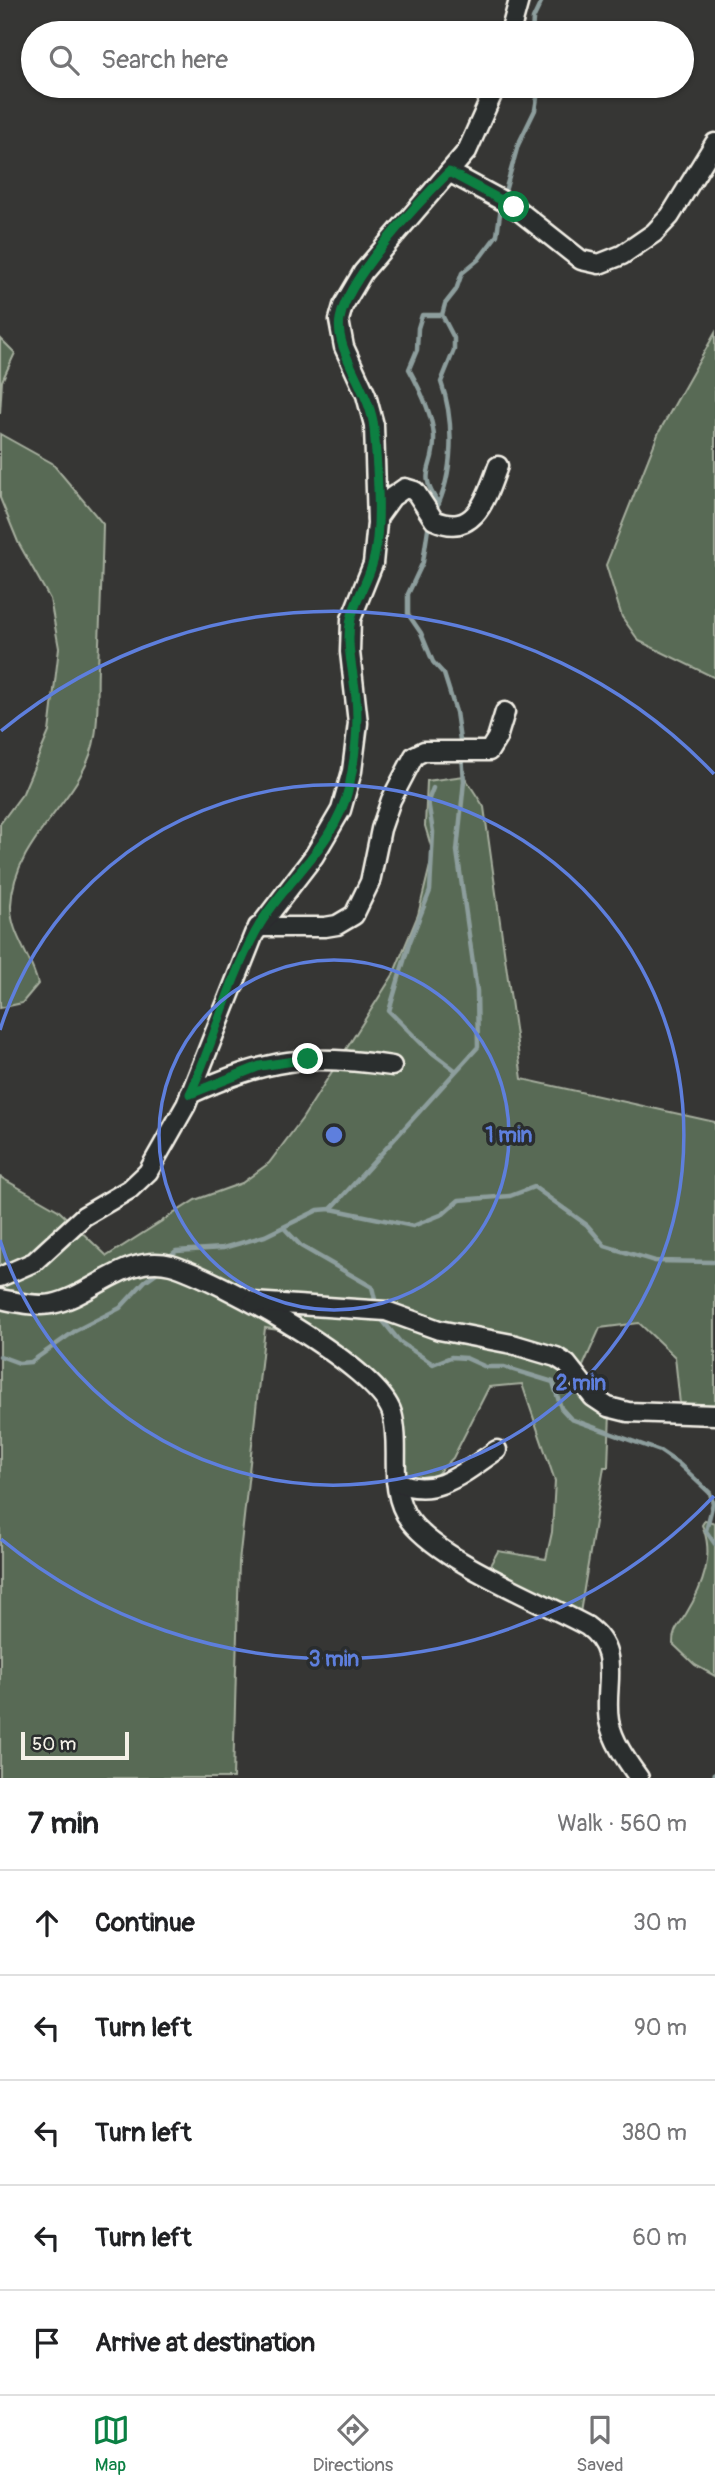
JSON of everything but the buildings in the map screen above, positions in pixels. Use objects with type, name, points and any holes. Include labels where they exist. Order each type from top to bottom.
[{"type":"street","points":[[513,21],[519,0]]},
{"type":"street","points":[[0,1277],[34,1262],[84,1216],[141,1181],[190,1094],[258,927],[314,856],[341,810],[348,789],[358,723],[350,652],[351,619],[373,564],[377,518],[374,425],[370,405],[344,347],[339,320],[343,306],[363,272],[467,151],[491,98]]},
{"type":"street","points":[[449,172],[514,207],[581,260],[599,264],[622,255],[654,233],[670,216],[715,144]]},
{"type":"street","points":[[377,518],[392,497],[405,488],[415,491],[429,514],[440,522],[470,519],[483,505],[498,466]]},
{"type":"street","points":[[258,927],[325,927],[337,925],[354,915],[370,883],[391,800],[414,756],[424,751],[489,751],[497,738],[505,712]]},
{"type":"street","points":[[190,1094],[227,1078],[279,1062],[327,1060],[391,1066]]},
{"type":"street","points":[[0,1299],[50,1305],[75,1297],[127,1270],[160,1263],[209,1281],[321,1342],[379,1393],[389,1406],[394,1424],[396,1481],[406,1515],[439,1547],[587,1626],[606,1643],[609,1662],[607,1701],[612,1732],[639,1778]]},
{"type":"street","points":[[246,1302],[386,1311],[439,1330],[556,1357],[567,1364],[593,1397],[608,1408],[628,1412],[715,1415]]},
{"type":"street","points":[[396,1481],[419,1489],[444,1484],[496,1450]]},
{"type":"green space","points":[[715,333],[715,678],[639,641],[622,617],[606,565],[659,432]]},
{"type":"green space","points":[[0,338],[15,353],[2,381],[0,414]]},
{"type":"green space","points":[[0,434],[52,463],[103,524],[95,736],[89,759],[78,780],[36,838],[15,880],[11,905],[14,926],[38,984],[22,1003],[0,1008],[0,824],[23,793],[49,732],[59,648],[50,599],[18,542],[0,498]]},
{"type":"green space","points":[[464,776],[484,807],[522,1079],[715,1122],[715,1405],[680,1404],[675,1357],[639,1323],[600,1328],[579,1375],[610,1412],[608,1467],[604,1467],[579,1619],[485,1574],[498,1551],[546,1559],[552,1532],[555,1481],[522,1384],[489,1387],[453,1458],[434,1477],[406,1479],[395,1472],[388,1405],[300,1333],[265,1328],[239,1562],[233,1778],[0,1778],[0,1177],[58,1210],[107,1256],[195,1200],[242,1183],[269,1163],[302,1119],[393,975],[418,915],[433,853],[425,826],[427,781]]},
{"type":"green space","points":[[705,1520],[715,1523],[715,1676],[695,1665],[673,1644],[675,1631],[698,1592],[705,1570],[707,1548],[702,1525]]},
{"type":"waterway","points":[[533,21],[542,0]]},
{"type":"waterway","points":[[504,195],[518,145],[535,110],[537,98]]},
{"type":"waterway","points":[[435,511],[446,481],[450,448],[449,414],[441,382],[454,350],[454,338],[442,315],[462,273],[479,259],[497,235],[501,207]]},
{"type":"waterway","points":[[439,504],[427,477],[434,447],[433,427],[425,401],[409,369],[417,350],[418,328],[422,315],[442,315]]},
{"type":"waterway","points":[[429,522],[423,562],[408,594],[408,614],[421,633],[433,662],[444,674],[456,712],[461,747]]},
{"type":"waterway","points":[[331,1209],[478,1047],[477,991],[457,851],[464,781],[462,755]]},
{"type":"waterway","points":[[433,788],[428,801],[433,832],[430,891],[409,944],[389,1011],[426,1048],[455,1070]]},
{"type":"waterway","points":[[168,1258],[176,1251],[223,1248],[265,1236],[318,1210],[331,1209],[413,1226],[443,1214],[459,1200],[510,1196],[534,1187],[587,1225],[605,1246],[655,1261],[715,1262]]},
{"type":"waterway","points":[[284,1228],[301,1246],[372,1287],[376,1304]]},
{"type":"waterway","points":[[0,1356],[19,1363],[31,1362],[75,1331],[120,1308],[145,1281],[162,1269]]},
{"type":"waterway","points":[[379,1316],[400,1342],[433,1364],[451,1357],[466,1358],[486,1367],[504,1367],[553,1382],[561,1408],[571,1419],[660,1451],[679,1464],[710,1493],[713,1503],[706,1531],[715,1544]]},
{"type":"waterway","points":[[714,1778],[715,1773]]},
{"type":"route","points":[[308,1059],[260,1066],[190,1094],[254,934],[314,856],[341,810],[348,789],[358,723],[349,635],[351,619],[373,564],[376,547],[376,466],[370,405],[344,347],[339,320],[343,306],[363,272],[449,172],[514,207]]}]
